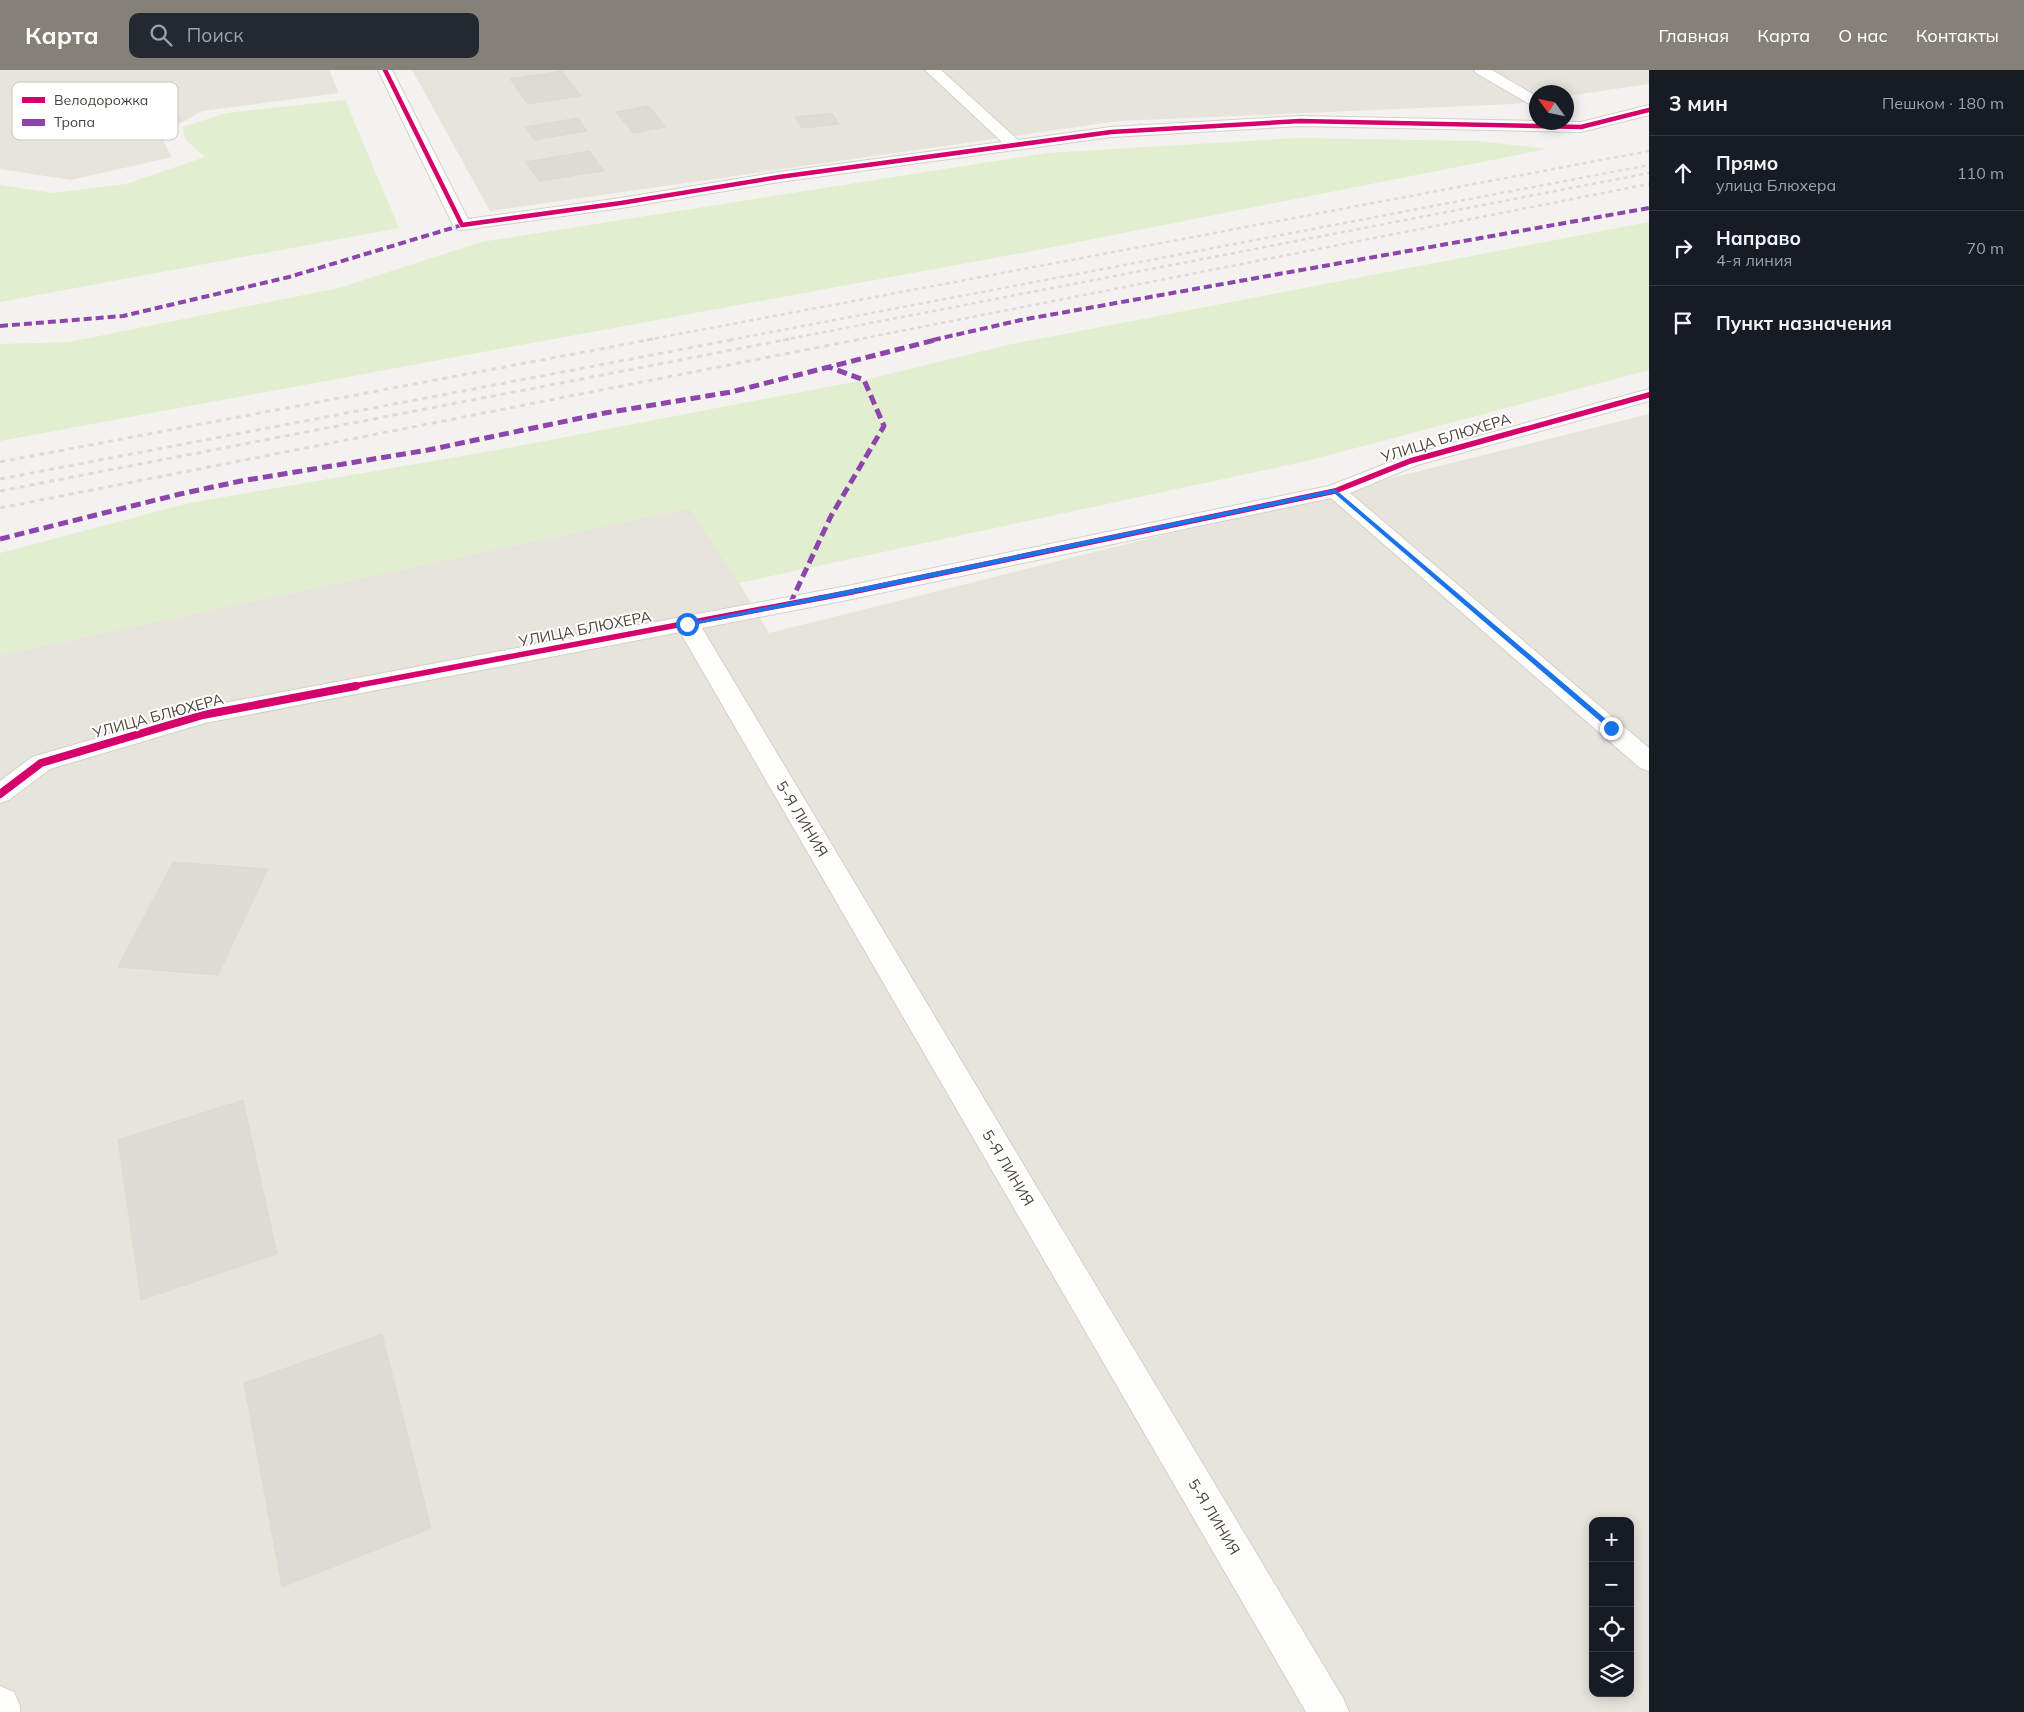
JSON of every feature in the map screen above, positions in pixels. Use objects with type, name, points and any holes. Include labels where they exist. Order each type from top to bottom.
[{"type":"street","points":[[385,70],[462,225],[1013,144],[1111,132],[1300,121],[1581,127],[1649,110]]},
{"type":"street","points":[[932,70],[1013,144]]},
{"type":"street","points":[[1480,70],[1529,98]]},
{"type":"street","points":[[1574,123],[1581,127]]},
{"type":"street","name":"УЛИЦА БЛЮХЕРА","points":[[0,794],[41,763],[203,715],[857,591],[1335,491],[1410,461],[1649,395]]},
{"type":"street","points":[[1335,491],[1649,762]]},
{"type":"street","name":"5-Я ЛИНИЯ","points":[[687,624],[1329,1712]]},
{"type":"street","points":[[0,1706],[0,1712]]},
{"type":"shaded area","points":[[0,70],[329,70],[339,93],[202,111],[178,125],[178,82],[12,82],[12,140],[163,140],[172,157],[71,180],[0,169]]},
{"type":"shaded area","points":[[412,70],[1649,70],[1649,84],[1574,95],[1574,85],[1529,85],[1529,102],[1514,104],[1119,121],[490,211]]},
{"type":"shaded area","points":[[1649,414],[1649,1712],[0,1712],[0,655],[690,508],[769,633]]},
{"type":"green space","points":[[345,100],[399,228],[0,302],[0,185],[53,193],[126,184],[205,157],[186,140],[182,127],[227,113]]},
{"type":"green space","points":[[1298,138],[1478,141],[1547,149],[1043,249],[0,441],[0,344],[69,342],[339,288],[481,242],[1047,153]]},
{"type":"green space","points":[[1649,222],[1649,370],[1307,461],[739,583],[690,508],[0,655],[0,553],[189,503],[497,450],[864,380],[1012,344]]},
{"type":"building","points":[[562,71],[581,96],[528,104],[510,79]]},
{"type":"building","points":[[649,106],[666,127],[633,133],[616,112]]},
{"type":"building","points":[[832,113],[839,124],[802,128],[795,117]]},
{"type":"building","points":[[578,118],[587,131],[534,140],[525,127]]},
{"type":"building","points":[[589,151],[604,171],[539,181],[526,162]]},
{"type":"building","points":[[173,862],[268,869],[218,975],[118,967]]},
{"type":"building","points":[[243,1100],[277,1254],[141,1300],[118,1140]]},
{"type":"building","points":[[382,1334],[431,1528],[282,1587],[244,1383]]},
{"type":"railway","points":[[647,340],[1649,151]]},
{"type":"railway","points":[[730,340],[1649,165]]},
{"type":"railway","points":[[783,340],[1649,173]]},
{"type":"railway","points":[[855,340],[1649,184]]},
{"type":"railway","points":[[0,462],[653,339]]},
{"type":"railway","points":[[0,479],[736,339]]},
{"type":"railway","points":[[0,491],[789,339]]},
{"type":"railway","points":[[0,508],[861,339]]},
{"type":"marked path","points":[[0,539],[180,494],[241,481],[428,450],[605,413],[731,392],[916,344],[1021,320],[1649,208]]},
{"type":"marked path","points":[[0,326],[123,316],[289,277],[462,225]]},
{"type":"marked path","points":[[790,604],[831,516],[884,426],[864,380],[829,367]]},
{"type":"cycle path","points":[[385,70],[462,225],[621,203],[779,177],[1111,132],[1300,121],[1581,127],[1649,110]]},
{"type":"cycle path","points":[[0,794],[41,763],[203,715],[847,593],[1335,491],[1410,461],[1649,395]]},
{"type":"route","points":[[687,624],[847,593],[1335,491],[1611,728]]}]
